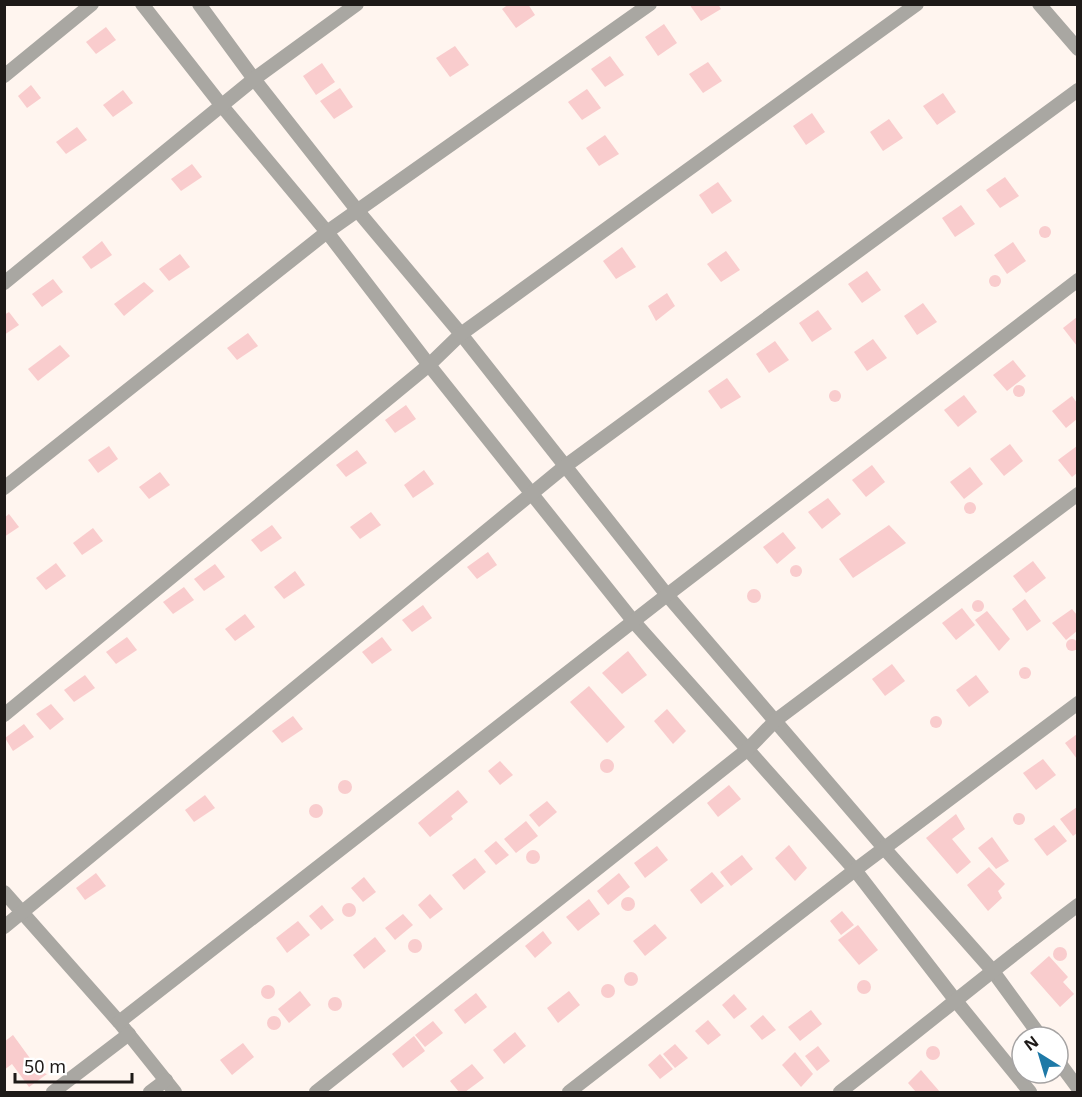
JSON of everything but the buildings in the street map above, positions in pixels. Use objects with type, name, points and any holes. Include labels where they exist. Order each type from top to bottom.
[{"type":"street","points":[[4,76],[92,4]]},
{"type":"street","points":[[142,4],[222,106],[327,232],[530,494],[634,622],[855,870],[1030,1092]]},
{"type":"street","points":[[199,4],[254,79],[357,210],[460,334],[667,595],[992,970],[1032,1025]]},
{"type":"street","points":[[4,283],[254,79],[357,4]]},
{"type":"street","points":[[4,488],[327,232],[650,4]]},
{"type":"street","points":[[4,716],[429,365],[460,334],[917,4]]},
{"type":"street","points":[[1039,4],[1077,49]]},
{"type":"street","points":[[4,927],[564,467],[1077,90]]},
{"type":"street","points":[[119,1022],[667,595],[1077,280]]},
{"type":"street","points":[[316,1092],[747,750],[776,720],[1077,494]]},
{"type":"street","points":[[569,1092],[855,870],[1077,703]]},
{"type":"street","points":[[4,892],[119,1022],[175,1092]]},
{"type":"street","points":[[840,1092],[1077,905]]},
{"type":"street","points":[[53,1092],[129,1034]]},
{"type":"street","points":[[150,1092],[166,1080]]}]
